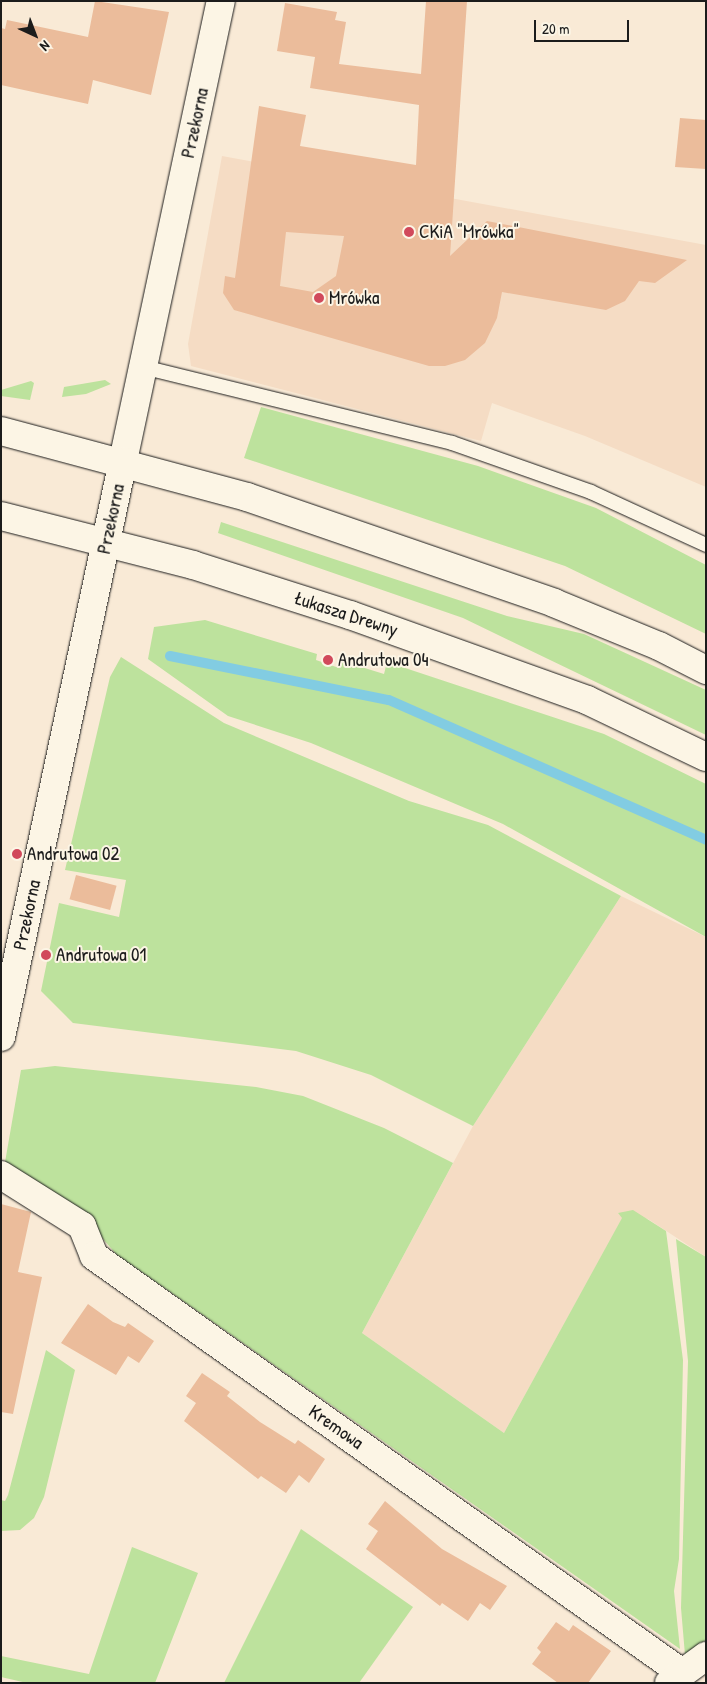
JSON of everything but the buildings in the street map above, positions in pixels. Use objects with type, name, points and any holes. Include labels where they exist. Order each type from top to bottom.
[{"type":"street","name":"Przekorna","points":[[1,1037],[221,1]]},
{"type":"street","points":[[1,431],[123,461],[219,488],[554,603],[659,646],[706,670]]},
{"type":"street","name":"Łukasza Drewny","points":[[1,516],[193,565],[471,656],[587,700],[706,757]]},
{"type":"street","name":"Kremowa","points":[[1,1175],[82,1226],[94,1256],[676,1678],[706,1656]]},
{"type":"lane","points":[[143,367],[452,443],[590,492],[706,545]]},
{"type":"shaded area","points":[[222,156],[706,245],[706,487],[585,436],[492,403],[481,441],[191,366],[188,344]]},
{"type":"shaded area","points":[[621,896],[706,937],[706,1257],[648,1219],[618,1213],[623,1217],[504,1433],[362,1333],[473,1126]]},
{"type":"green space","points":[[105,380],[111,384],[86,394],[62,397],[64,387]]},
{"type":"green space","points":[[31,381],[34,383],[30,400],[1,396],[1,390]]},
{"type":"green space","points":[[261,407],[478,466],[596,508],[706,565],[706,634],[565,566],[244,458]]},
{"type":"green space","points":[[221,522],[507,616],[584,634],[706,690],[706,735],[463,618],[218,533]]},
{"type":"green space","points":[[205,620],[317,654],[316,660],[339,668],[342,661],[384,674],[387,662],[604,734],[706,784],[706,937],[503,824],[311,743],[228,716],[148,659],[154,627]]},
{"type":"green space","points":[[121,657],[224,723],[409,801],[488,825],[621,896],[473,1126],[371,1075],[296,1051],[73,1023],[41,991],[59,903],[119,917],[126,880],[65,870],[110,677]]},
{"type":"green space","points":[[55,1066],[256,1087],[303,1096],[384,1128],[453,1163],[362,1333],[504,1433],[622,1218],[618,1213],[633,1210],[666,1231],[683,1360],[679,1559],[674,1591],[680,1649],[116,1254],[85,1218],[4,1168],[21,1070]]},
{"type":"green space","points":[[676,1239],[706,1257],[706,1640],[685,1655],[681,1608],[688,1361]]},
{"type":"green space","points":[[46,1350],[75,1370],[44,1497],[34,1518],[20,1530],[1,1531],[1,1500],[5,1501],[8,1495]]},
{"type":"green space","points":[[301,1529],[413,1607],[359,1683],[224,1683]]},
{"type":"green space","points":[[132,1547],[198,1573],[155,1683],[27,1683],[1,1677],[1,1656],[89,1674]]},
{"type":"waterway","points":[[170,656],[389,700],[706,840]]},
{"type":"place","name":"CKiA \"Mrówka\"","points":[[409,232]]},
{"type":"place","name":"Mrówka","points":[[319,298]]},
{"type":"place","name":"Andrutowa 04","points":[[328,660]]},
{"type":"place","name":"Andrutowa 02","points":[[17,854]]},
{"type":"place","name":"Andrutowa 01","points":[[46,955]]}]
